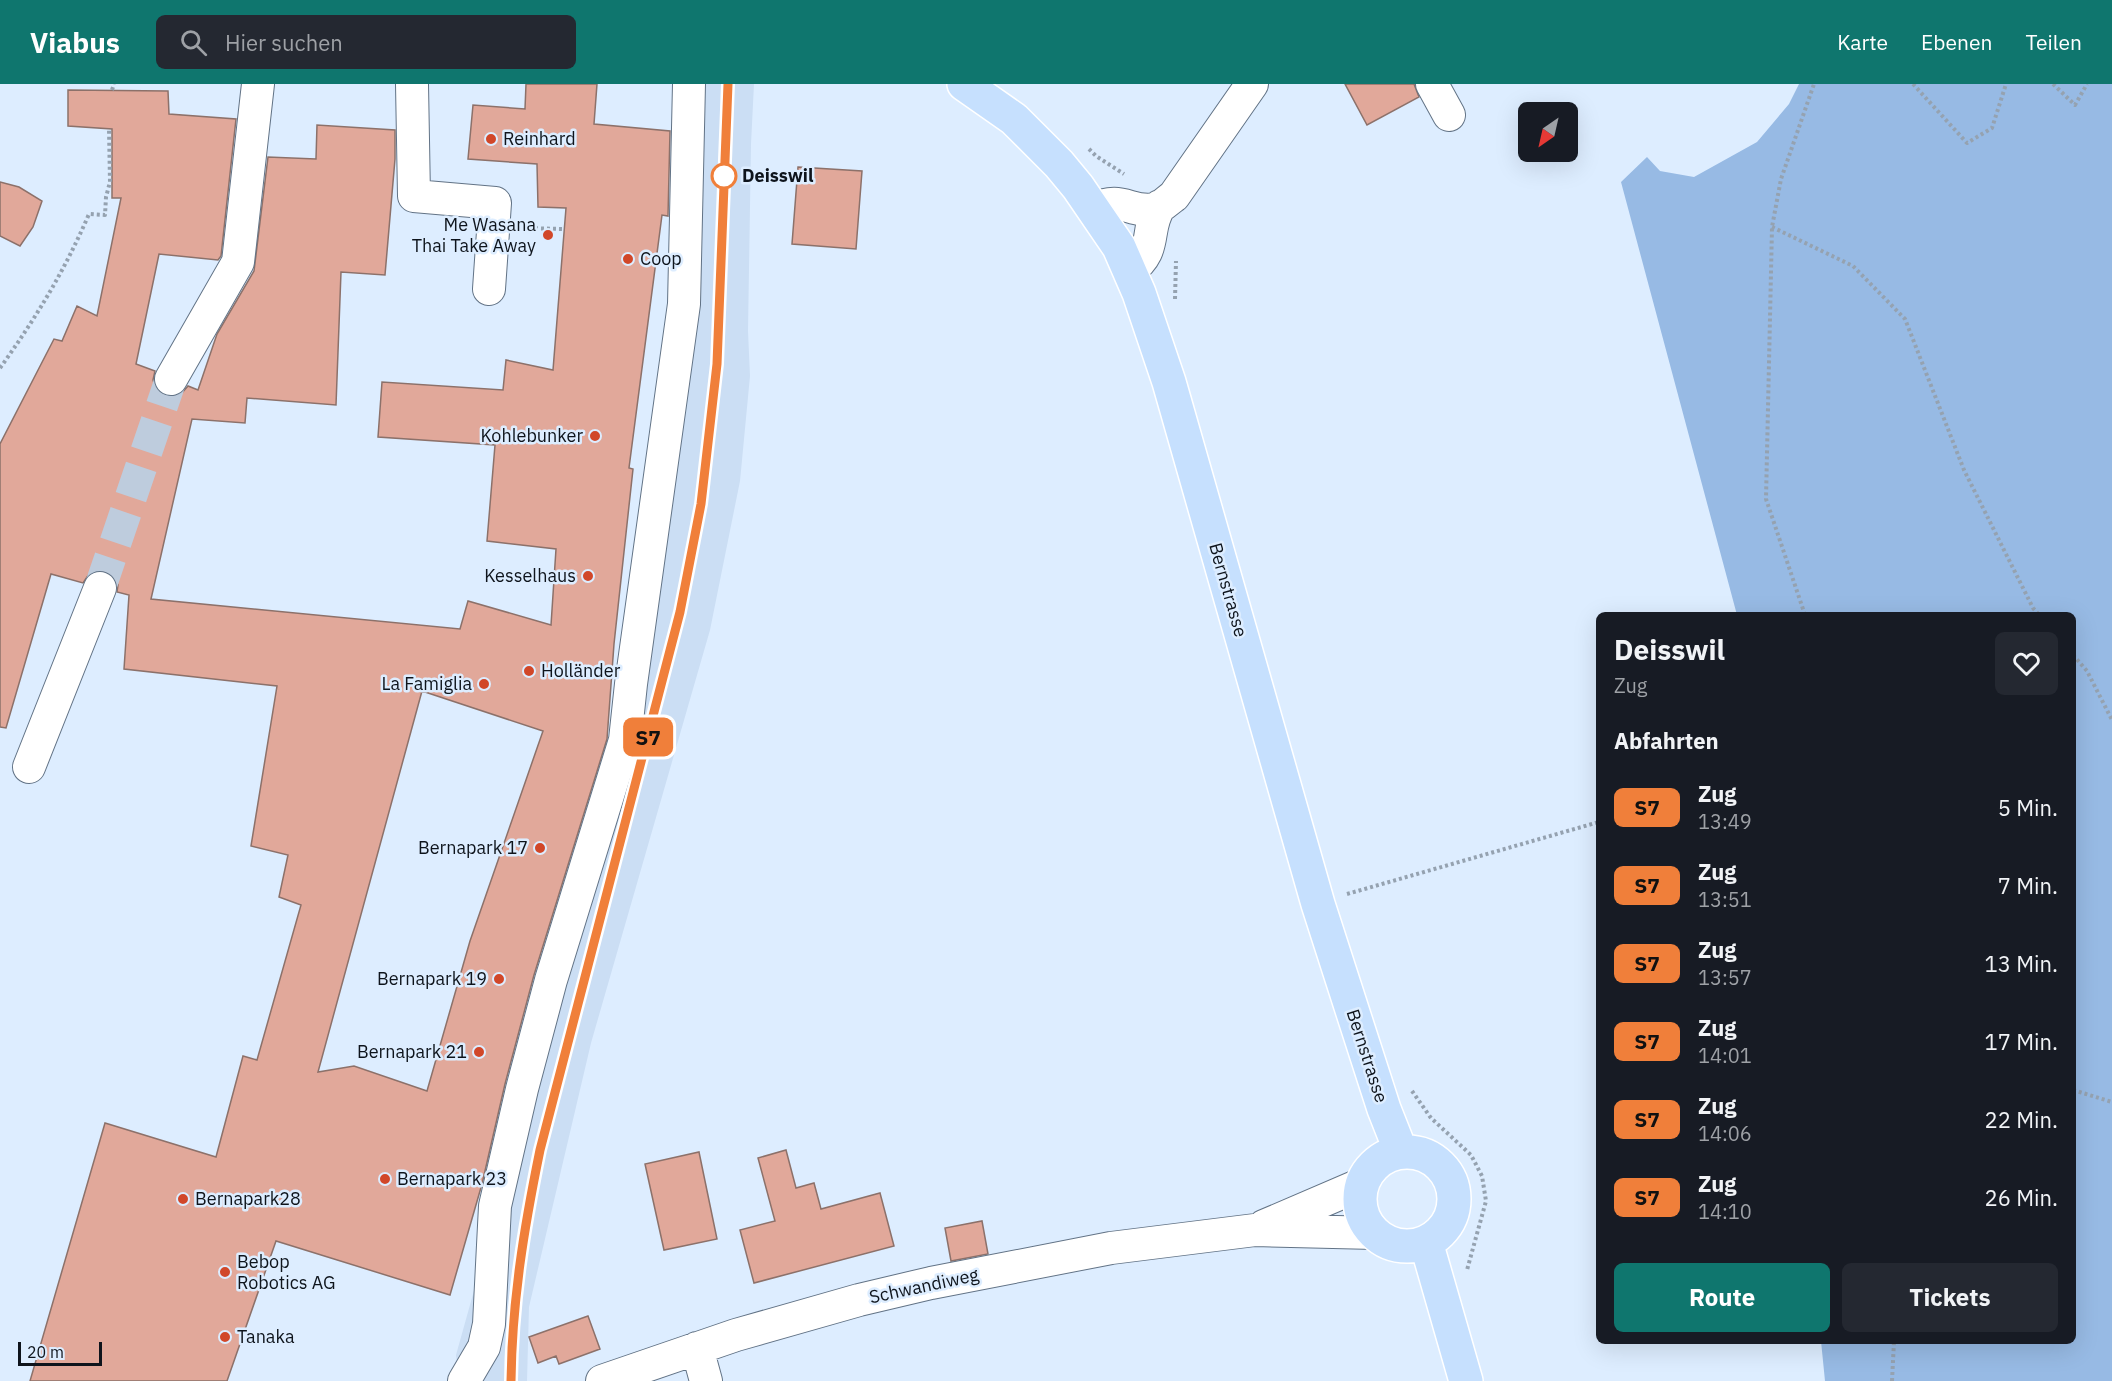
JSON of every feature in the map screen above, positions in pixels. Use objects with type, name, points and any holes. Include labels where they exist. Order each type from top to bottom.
[{"type":"main road","name":"Bernstrasse","points":[[979,88],[1059,164],[1094,209],[1119,247],[1142,303],[1168,381],[1318,904],[1384,1109],[1401,1152]]},
{"type":"main road","points":[[1401,1152],[1414,1152],[1438,1163],[1447,1173],[1455,1198],[1453,1212],[1447,1225],[1438,1235],[1412,1246],[1398,1245],[1375,1233],[1361,1210],[1362,1184],[1368,1172],[1378,1162],[1401,1152]]},
{"type":"main road","points":[[1426,1242],[1466,1381]]},
{"type":"street","points":[[171,379],[238,262],[258,84]]},
{"type":"street","points":[[412,84],[414,196],[495,203],[489,289]]},
{"type":"street","points":[[464,1381],[484,1347],[489,1323],[495,1206],[522,1089],[551,980],[625,740],[684,304],[689,84]]},
{"type":"street","points":[[1129,272],[1144,259],[1151,242],[1156,213],[1183,185],[1252,84]]},
{"type":"street","points":[[1432,84],[1449,115]]},
{"type":"street","points":[[1094,209],[1112,203],[1140,209],[1160,207]]},
{"type":"street","points":[[29,767],[100,588]]},
{"type":"street","name":"Schwandiweg","points":[[1255,1230],[1362,1184]]},
{"type":"street","name":"Schwandiweg","points":[[602,1381],[698,1348],[859,1300],[931,1283],[1111,1248],[1255,1230],[1375,1233]]},
{"type":"street","points":[[698,1348],[706,1381]]},
{"type":"path","points":[[112,90],[114,84]]},
{"type":"path","points":[[1804,612],[1766,499],[1772,227],[1781,179],[1814,84]]},
{"type":"path","points":[[1913,84],[1967,143],[1992,128],[2006,84]]},
{"type":"path","points":[[2053,84],[2075,105],[2087,84]]},
{"type":"path","points":[[0,368],[40,311],[74,250],[89,214],[105,215],[110,182],[109,129]]},
{"type":"path","points":[[1088,148],[1096,156],[1125,174]]},
{"type":"path","points":[[494,227],[564,229]]},
{"type":"path","points":[[1772,227],[1853,266],[1905,319],[1964,470],[2036,612]]},
{"type":"path","points":[[2076,659],[2086,671],[2112,720]]},
{"type":"path","points":[[1318,904],[1596,823]]},
{"type":"path","points":[[1406,1083],[1431,1118],[1471,1155],[1482,1176],[1486,1201],[1467,1269],[1468,1279]]},
{"type":"path","points":[[2076,1091],[2112,1102]]},
{"type":"path","points":[[1892,1381],[1894,1344]]},
{"type":"shaded area","points":[[678,84],[754,84],[748,331],[750,376],[740,481],[710,630],[591,1043],[529,1307],[527,1381],[459,1381],[456,1355],[641,693],[677,304]]},
{"type":"shaded area","points":[[1799,84],[2112,84],[2112,1381],[1825,1381],[1821,1344],[2076,1344],[2076,612],[1736,612],[1621,182],[1647,157],[1660,171],[1694,177],[1757,142],[1789,104]]},
{"type":"building","points":[[526,84],[597,84],[594,124],[670,131],[668,216],[662,215],[629,468],[633,469],[614,644],[607,739],[534,975],[505,1084],[482,1184],[450,1295],[276,1241],[227,1381],[30,1381],[105,1123],[216,1157],[243,1056],[257,1060],[301,905],[279,897],[288,855],[251,846],[277,686],[124,669],[129,595],[117,592],[118,585],[114,577],[107,572],[98,570],[89,574],[83,583],[51,574],[6,728],[0,727],[0,444],[54,339],[62,341],[77,306],[97,316],[121,198],[112,198],[112,129],[68,126],[68,90],[168,91],[169,114],[236,119],[221,256],[218,260],[159,254],[136,364],[155,371],[153,380],[156,389],[170,397],[181,394],[188,386],[198,390],[217,334],[254,271],[268,157],[316,159],[317,125],[395,130],[395,159],[385,275],[341,272],[336,405],[247,398],[245,423],[192,419],[151,599],[460,629],[468,601],[551,625],[556,549],[487,541],[495,445],[378,437],[382,382],[503,390],[506,360],[553,370],[566,208],[538,207],[537,164],[468,159],[473,105],[525,109]],"holes":[[[422,691],[543,731],[470,941],[427,1091],[354,1066],[318,1072]]]},
{"type":"building","points":[[1345,84],[1414,84],[1419,97],[1367,125]]},
{"type":"building","points":[[798,167],[862,171],[856,249],[792,244]]},
{"type":"building","points":[[0,182],[19,187],[42,201],[33,227],[20,246],[0,236]]},
{"type":"building","points":[[786,1150],[796,1188],[814,1183],[821,1209],[880,1193],[894,1246],[754,1283],[740,1230],[775,1221],[758,1158]]},
{"type":"building","points":[[699,1152],[717,1239],[664,1250],[645,1164]]},
{"type":"building","points":[[982,1221],[988,1254],[951,1261],[945,1228]]},
{"type":"building","points":[[588,1316],[600,1349],[559,1364],[556,1356],[538,1363],[529,1337]]},
{"type":"tunnel","points":[[100,588],[171,379]]},
{"type":"railway","points":[[511,1381],[520,1265],[540,1150],[680,612],[701,504],[717,364],[728,84]]},
{"type":"train","name":"S7","points":[[511,1381],[511,1338],[515,1288],[540,1150],[680,612],[701,504],[717,364],[728,84]]},
{"type":"place","name":"Reinhard","points":[[491,139]]},
{"type":"place","name":"Deisswil","points":[[724,176]]},
{"type":"place","name":"Me Wasana Thai Take Away","points":[[548,235]]},
{"type":"place","name":"Coop","points":[[628,259]]},
{"type":"place","name":"Kohlebunker","points":[[595,436]]},
{"type":"place","name":"Kesselhaus","points":[[588,576]]},
{"type":"place","name":"Holländer","points":[[529,671]]},
{"type":"place","name":"La Famiglia","points":[[484,684]]},
{"type":"place","name":"Bernapark 17","points":[[540,848]]},
{"type":"place","name":"Bernapark 19","points":[[499,979]]},
{"type":"place","name":"Bernapark 21","points":[[479,1052]]},
{"type":"place","name":"Bernapark 23","points":[[385,1179]]},
{"type":"place","name":"Bernapark28","points":[[183,1199]]},
{"type":"place","name":"Bebop Robotics AG","points":[[225,1272]]},
{"type":"place","name":"Tanaka","points":[[225,1337]]}]
